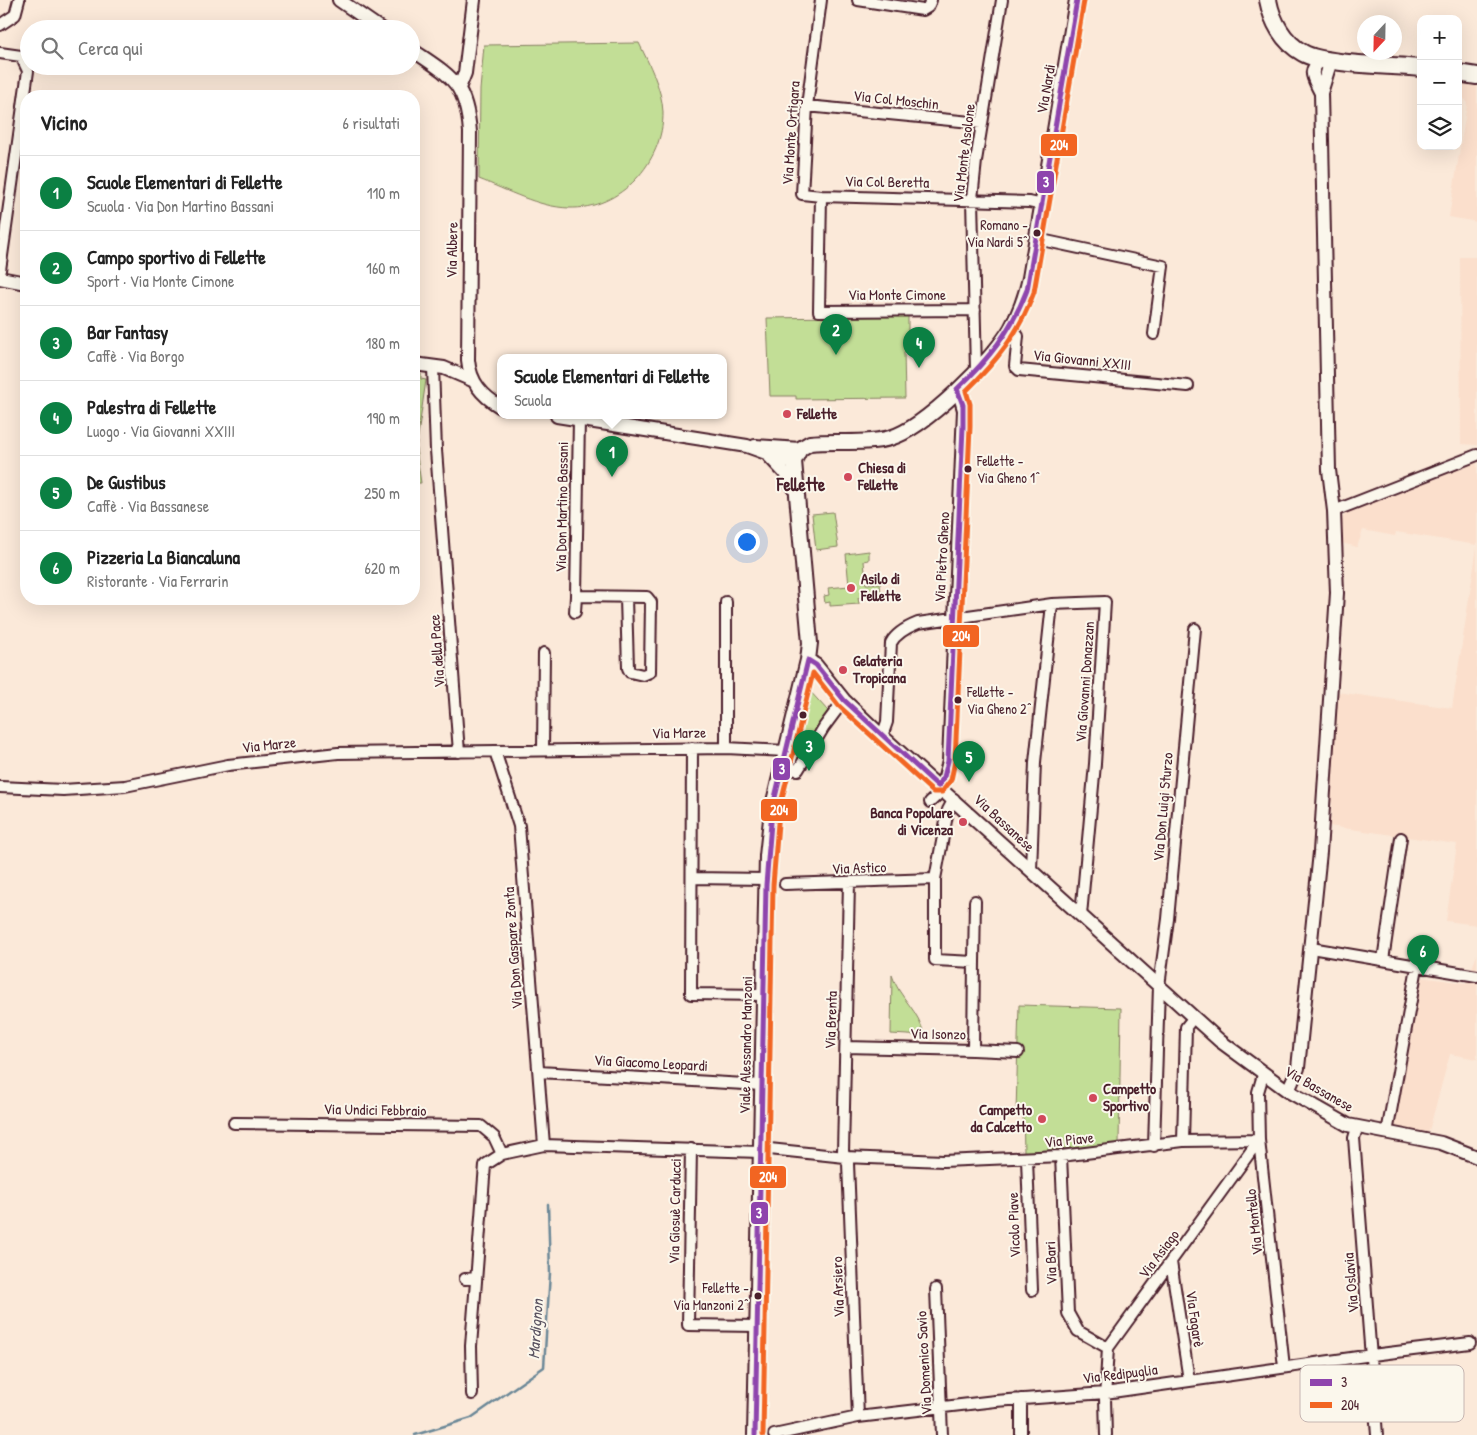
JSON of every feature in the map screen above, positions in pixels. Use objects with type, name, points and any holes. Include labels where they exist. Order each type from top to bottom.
[{"type":"main road","name":"Via Nardi","points":[[1011,329],[1027,290],[1077,0]]},
{"type":"main road","points":[[1268,0],[1274,20],[1289,42],[1304,54],[1322,59],[1417,68]]},
{"type":"main road","points":[[1462,72],[1477,70]]},
{"type":"main road","points":[[1462,73],[1477,76]]},
{"type":"main road","points":[[808,660],[809,613],[796,491],[797,455],[810,443],[874,441],[898,435],[919,423],[976,371],[1011,329]]},
{"type":"main road","name":"Viale Alessandro Manzoni","points":[[755,1435],[766,879],[769,834],[786,751],[808,660]]},
{"type":"street","points":[[0,25],[15,15],[18,0]]},
{"type":"street","points":[[339,0],[368,20]]},
{"type":"street","points":[[420,55],[450,76],[459,88],[466,73],[474,0]]},
{"type":"street","name":"Via Monte Ortigara","points":[[821,0],[807,106],[802,194],[821,196]]},
{"type":"street","points":[[858,0],[876,1],[922,10],[928,7],[930,0]]},
{"type":"street","name":"Via Monte Asolone","points":[[976,371],[972,200],[981,123],[1002,0]]},
{"type":"street","points":[[0,53],[20,56]]},
{"type":"street","points":[[1288,1091],[1298,1068],[1311,948],[1320,852],[1337,593],[1334,511],[1328,470],[1320,93],[1330,67],[1322,59]]},
{"type":"street","points":[[25,90],[27,75]]},
{"type":"street","name":"Via Albere","points":[[459,88],[467,103],[470,132],[468,360],[472,380],[482,393],[497,404]]},
{"type":"street","name":"Via Col Moschin","points":[[807,106],[981,123]]},
{"type":"street","points":[[0,270],[20,128]]},
{"type":"street","name":"Via Col Beretta","points":[[821,196],[1029,202],[1043,205]]},
{"type":"street","name":"Via Monte Cimone","points":[[821,196],[819,311],[975,310]]},
{"type":"street","points":[[1037,239],[1163,266],[1154,334]]},
{"type":"street","points":[[0,278],[20,282]]},
{"type":"street","name":"Via Giovanni XXIII","points":[[1011,329],[1018,336],[1016,366],[1019,370],[1188,386]]},
{"type":"street","points":[[439,368],[468,360]]},
{"type":"street","points":[[420,365],[439,368],[472,380]]},
{"type":"street","name":"Via della Pace","points":[[439,368],[433,400],[459,752]]},
{"type":"street","name":"Via Pietro Gheno","points":[[941,788],[948,761],[955,619],[963,410],[957,388]]},
{"type":"street","points":[[579,419],[797,455]]},
{"type":"street","name":"Via Don Martino Bassani","points":[[575,612],[579,419]]},
{"type":"street","points":[[747,446],[762,452],[797,455]]},
{"type":"street","points":[[762,452],[784,472],[796,491]]},
{"type":"street","points":[[1334,511],[1477,455]]},
{"type":"street","points":[[576,596],[647,597],[651,602],[650,672],[643,675],[630,672],[628,668],[626,598]]},
{"type":"street","name":"Via Marze","points":[[726,602],[726,748]]},
{"type":"street","name":"Via Giovanni Donazzan","points":[[882,736],[887,722],[890,651],[894,637],[918,623],[1052,604],[1105,602],[1095,764],[1081,915]]},
{"type":"street","points":[[1032,870],[1035,762],[1052,604]]},
{"type":"street","name":"Via Don Luigi Sturzo","points":[[1160,986],[1195,629]]},
{"type":"street","points":[[543,750],[544,654]]},
{"type":"street","name":"Via Bassanese","points":[[808,660],[816,665],[844,700],[882,736],[954,799],[1194,1018],[1263,1075],[1335,1119],[1357,1128],[1441,1143],[1477,1157]]},
{"type":"street","points":[[782,769],[798,770],[824,727],[844,700]]},
{"type":"street","points":[[692,748],[691,994],[764,995]]},
{"type":"street","name":"Via Marze","points":[[0,787],[62,790],[125,786],[228,765],[338,753],[692,748],[786,751]]},
{"type":"street","name":"Via Don Gaspare Zonta","points":[[495,751],[519,826],[544,1145]]},
{"type":"street","points":[[930,802],[941,788]]},
{"type":"street","points":[[954,799],[948,810],[935,879],[935,960],[974,962]]},
{"type":"street","points":[[1383,960],[1401,838]]},
{"type":"street","points":[[692,878],[766,879]]},
{"type":"street","name":"Via Astico","points":[[785,884],[935,879]]},
{"type":"street","name":"Via Brenta","points":[[845,1156],[843,1152],[849,883]]},
{"type":"street","name":"Via Isonzo","points":[[973,1050],[974,901]]},
{"type":"street","points":[[1311,948],[1477,976]]},
{"type":"street","points":[[1387,1133],[1417,967]]},
{"type":"street","points":[[1154,1146],[1160,986]]},
{"type":"street","points":[[1183,1141],[1186,1027],[1194,1018]]},
{"type":"street","name":"Via Isonzo","points":[[846,1047],[1018,1052]]},
{"type":"street","name":"Via Giacomo Leopardi","points":[[539,1072],[762,1085]]},
{"type":"street","name":"Via Montello","points":[[1263,1075],[1258,1092],[1259,1140],[1284,1367]]},
{"type":"street","name":"Via Undici Febbraio","points":[[234,1123],[481,1126],[494,1137],[502,1154]]},
{"type":"street","name":"Via Oslavia","points":[[1357,1128],[1354,1138],[1373,1365]]},
{"type":"street","name":"Via Piave","points":[[760,1150],[943,1161],[1061,1156],[1183,1141],[1259,1140]]},
{"type":"street","name":"Via Asiago","points":[[1108,1348],[1259,1140]]},
{"type":"street","points":[[472,1394],[471,1346],[485,1165],[502,1154],[544,1145],[760,1150]]},
{"type":"street","name":"Via Giosuè Carducci","points":[[691,1149],[688,1325],[757,1326]]},
{"type":"street","name":"Via Arsiero","points":[[845,1156],[848,1163],[858,1418]]},
{"type":"street","name":"Via Bari","points":[[1061,1156],[1068,1313],[1078,1331],[1108,1348]]},
{"type":"street","name":"Vicolo Piave","points":[[1027,1158],[1032,1290]]},
{"type":"street","name":"Via Fagarè","points":[[1171,1262],[1189,1380]]},
{"type":"street","points":[[465,1279],[476,1278]]},
{"type":"street","name":"Via Domenico Savio","points":[[936,1290],[942,1435]]},
{"type":"street","name":"Via Redipuglia","points":[[774,1435],[858,1418],[1021,1399],[1105,1393],[1470,1343]]},
{"type":"street","points":[[1106,1435],[1105,1393],[1108,1348]]},
{"type":"street","points":[[1020,1435],[1021,1399]]},
{"type":"street","name":"Via Oslavia","points":[[1376,1422],[1377,1435]]},
{"type":"shaded area","points":[[1462,81],[1477,83],[1477,222],[1449,217],[1460,150],[1462,150],[1466,100],[1462,98]]},
{"type":"shaded area","points":[[1460,257],[1477,257],[1477,445],[1461,444]]},
{"type":"shaded area","points":[[1477,460],[1477,545],[1396,532],[1395,536],[1363,530],[1357,547],[1342,543],[1340,523],[1346,512]]},
{"type":"shaded area","points":[[1477,547],[1477,925],[1446,921],[1457,844],[1329,826],[1332,803],[1329,803],[1337,692],[1452,708]]},
{"type":"shaded area","points":[[1477,955],[1477,1059],[1450,1054],[1427,1138],[1385,1128],[1411,976],[1466,983]]},
{"type":"green space","points":[[639,43],[654,76],[663,112],[661,131],[656,148],[636,180],[621,192],[605,201],[588,207],[569,208],[546,205],[479,179],[480,90],[484,45]]},
{"type":"green space","points":[[908,316],[908,352],[904,352],[905,398],[796,399],[796,396],[770,396],[767,318]]},
{"type":"green space","points":[[420,374],[421,379],[426,380],[420,421]]},
{"type":"green space","points":[[833,512],[838,547],[816,550],[812,514]]},
{"type":"green space","points":[[869,551],[869,560],[864,561],[866,584],[880,583],[881,596],[858,598],[859,604],[830,606],[830,602],[825,603],[824,596],[829,595],[828,588],[849,586],[846,554]]},
{"type":"green space","points":[[808,689],[828,711],[798,759],[795,760],[793,756]]},
{"type":"green space","points":[[892,975],[899,991],[918,1019],[924,1036],[891,1034]]},
{"type":"green space","points":[[1019,1005],[1121,1008],[1119,1144],[1024,1152],[1023,1112],[1016,1112]]},
{"type":"waterway","name":"Mardignon","points":[[415,1435],[471,1418],[544,1367],[550,1273],[548,1204]]},
{"type":"transit line","name":"3","points":[[755,1435],[766,885],[772,810],[808,660],[816,665],[844,700],[938,786],[944,777],[948,761],[963,427],[963,405],[957,389],[998,344],[1021,305],[1027,290],[1077,0]]},
{"type":"transit line","name":"204","points":[[763,1435],[773,885],[779,811],[813,673],[839,706],[933,792],[942,792],[951,780],[955,761],[970,427],[970,404],[966,391],[1006,346],[1022,320],[1034,292],[1084,1]]},
{"type":"place","name":"Romano - Via Nardi 5^","points":[[1037,233]]},
{"type":"place","name":"Campo sportivo di Fellette","points":[[836,355]]},
{"type":"place","name":"Palestra di Fellette","points":[[919,368]]},
{"type":"place","name":"Fellette","points":[[787,414]]},
{"type":"place","name":"Fellette - Via Gheno 1^","points":[[968,469]]},
{"type":"place","name":"Scuole Elementari di Fellette","points":[[612,477]]},
{"type":"place","name":"Chiesa di Fellette","points":[[848,477]]},
{"type":"place","name":"Asilo di Fellette","points":[[851,588]]},
{"type":"place","name":"Gelateria Tropicana","points":[[843,670]]},
{"type":"place","name":"Fellette - Via Gheno 2^","points":[[958,700]]},
{"type":"place","name":"Bar Fantasy","points":[[809,771]]},
{"type":"place","name":"De Gustibus","points":[[969,782]]},
{"type":"place","name":"Banca Popolare di Vicenza","points":[[963,822]]},
{"type":"place","name":"Pizzeria La Biancaluna","points":[[1423,976]]},
{"type":"place","name":"Campetto Sportivo","points":[[1093,1098]]},
{"type":"place","name":"Campetto da Calcetto","points":[[1042,1119]]},
{"type":"place","name":"Fellette - Via Manzoni 2^","points":[[758,1296]]},
{"type":"district","name":"Fellette","points":[[801,485]]}]
